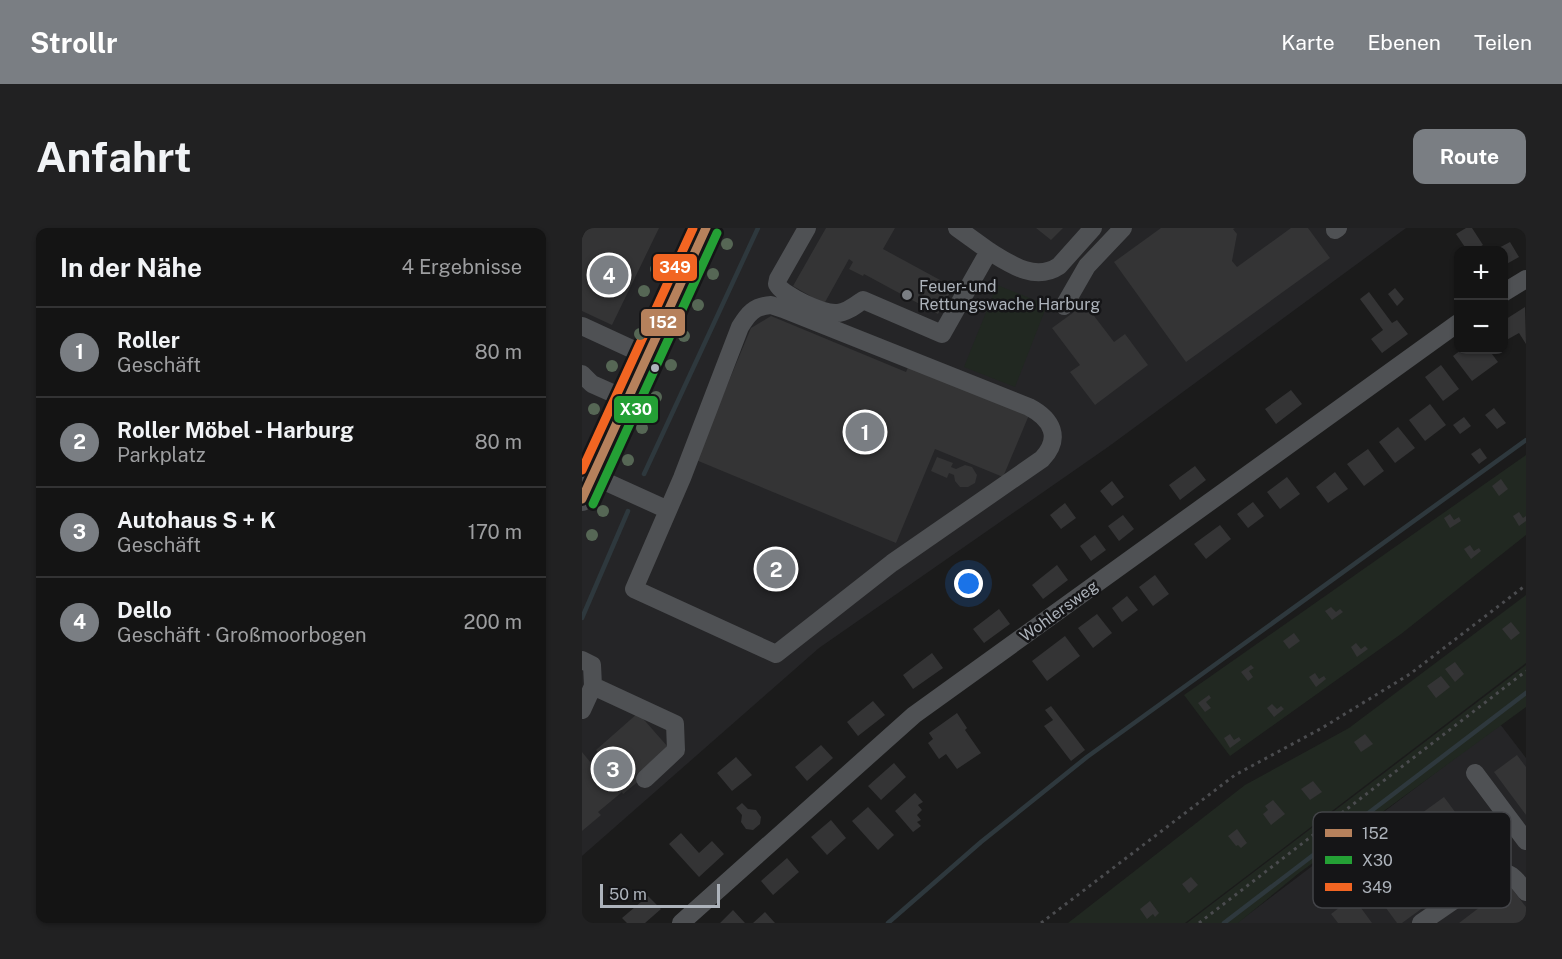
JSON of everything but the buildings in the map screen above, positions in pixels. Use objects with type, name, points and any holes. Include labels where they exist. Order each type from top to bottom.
[{"type":"main road","points":[[582,499],[706,228]]},
{"type":"street","points":[[807,228],[778,279],[777,284],[782,291],[822,312],[841,313],[863,300],[942,334],[989,251]]},
{"type":"street","points":[[957,228],[989,251],[1027,271],[1052,271],[1093,228]]},
{"type":"street","points":[[1064,306],[1087,266],[1123,228]]},
{"type":"street","points":[[1508,290],[1526,279]]},
{"type":"street","points":[[771,305],[1038,411],[1050,425],[1053,439],[1051,447],[1042,459],[892,563],[776,654],[634,589],[668,510],[740,327],[752,310],[759,307],[771,305]]},
{"type":"street","points":[[582,326],[647,356]]},
{"type":"street","name":"Wohlersweg","points":[[681,923],[914,715],[1454,326]]},
{"type":"street","points":[[587,379],[628,400]]},
{"type":"street","points":[[593,476],[668,510]]},
{"type":"street","points":[[582,710],[593,686],[592,665],[584,661]]},
{"type":"street","points":[[593,686],[675,724],[676,750],[645,779]]},
{"type":"street","points":[[1475,773],[1504,812]]},
{"type":"street","points":[[1511,821],[1526,841]]},
{"type":"street","points":[[1511,874],[1526,892]]},
{"type":"street","points":[[1420,923],[1442,908]]},
{"type":"path","points":[[1041,923],[1235,775],[1322,728],[1410,674],[1526,585]]},
{"type":"path","points":[[1343,812],[1526,671]]},
{"type":"path","points":[[1199,923],[1313,835]]},
{"type":"shaded area","points":[[582,228],[1406,228],[1108,447],[819,648],[582,856]]},
{"type":"shaded area","points":[[997,285],[1047,305],[1015,387],[964,367]]},
{"type":"shaded area","points":[[1526,455],[1526,535],[1401,634],[1230,756],[1184,695]]},
{"type":"shaded area","points":[[1526,595],[1526,663],[1331,812],[1313,812],[1313,825],[1185,923],[1068,923],[1245,785],[1349,728]]},
{"type":"shaded area","points":[[1526,665],[1526,707],[1382,812],[1333,812]]},
{"type":"shaded area","points":[[1500,724],[1526,758],[1526,923],[1237,923],[1313,865],[1313,908],[1511,908],[1511,812],[1384,812]]},
{"type":"shaded area","points":[[1313,827],[1313,863],[1238,923],[1187,923]]},
{"type":"waterway","points":[[644,474],[758,228]]},
{"type":"waterway","points":[[888,923],[981,842],[1087,757],[1526,440]]},
{"type":"waterway","points":[[582,618],[628,511]]},
{"type":"waterway","points":[[1370,812],[1526,693]]},
{"type":"waterway","points":[[1224,923],[1313,855]]},
{"type":"transit line","name":"349","points":[[582,470],[693,228]]},
{"type":"transit line","name":"152","points":[[582,499],[706,228]]},
{"type":"transit line","name":"X30","points":[[593,504],[717,233]]},
{"type":"place","name":"Dello","points":[[609,275]]},
{"type":"place","name":"Feuer- und Rettungswache Harburg","points":[[907,295]]},
{"type":"place","name":"Roller","points":[[865,432]]},
{"type":"place","name":"Roller Möbel - Harburg","points":[[776,569]]},
{"type":"place","name":"Autohaus S + K","points":[[613,769]]}]
